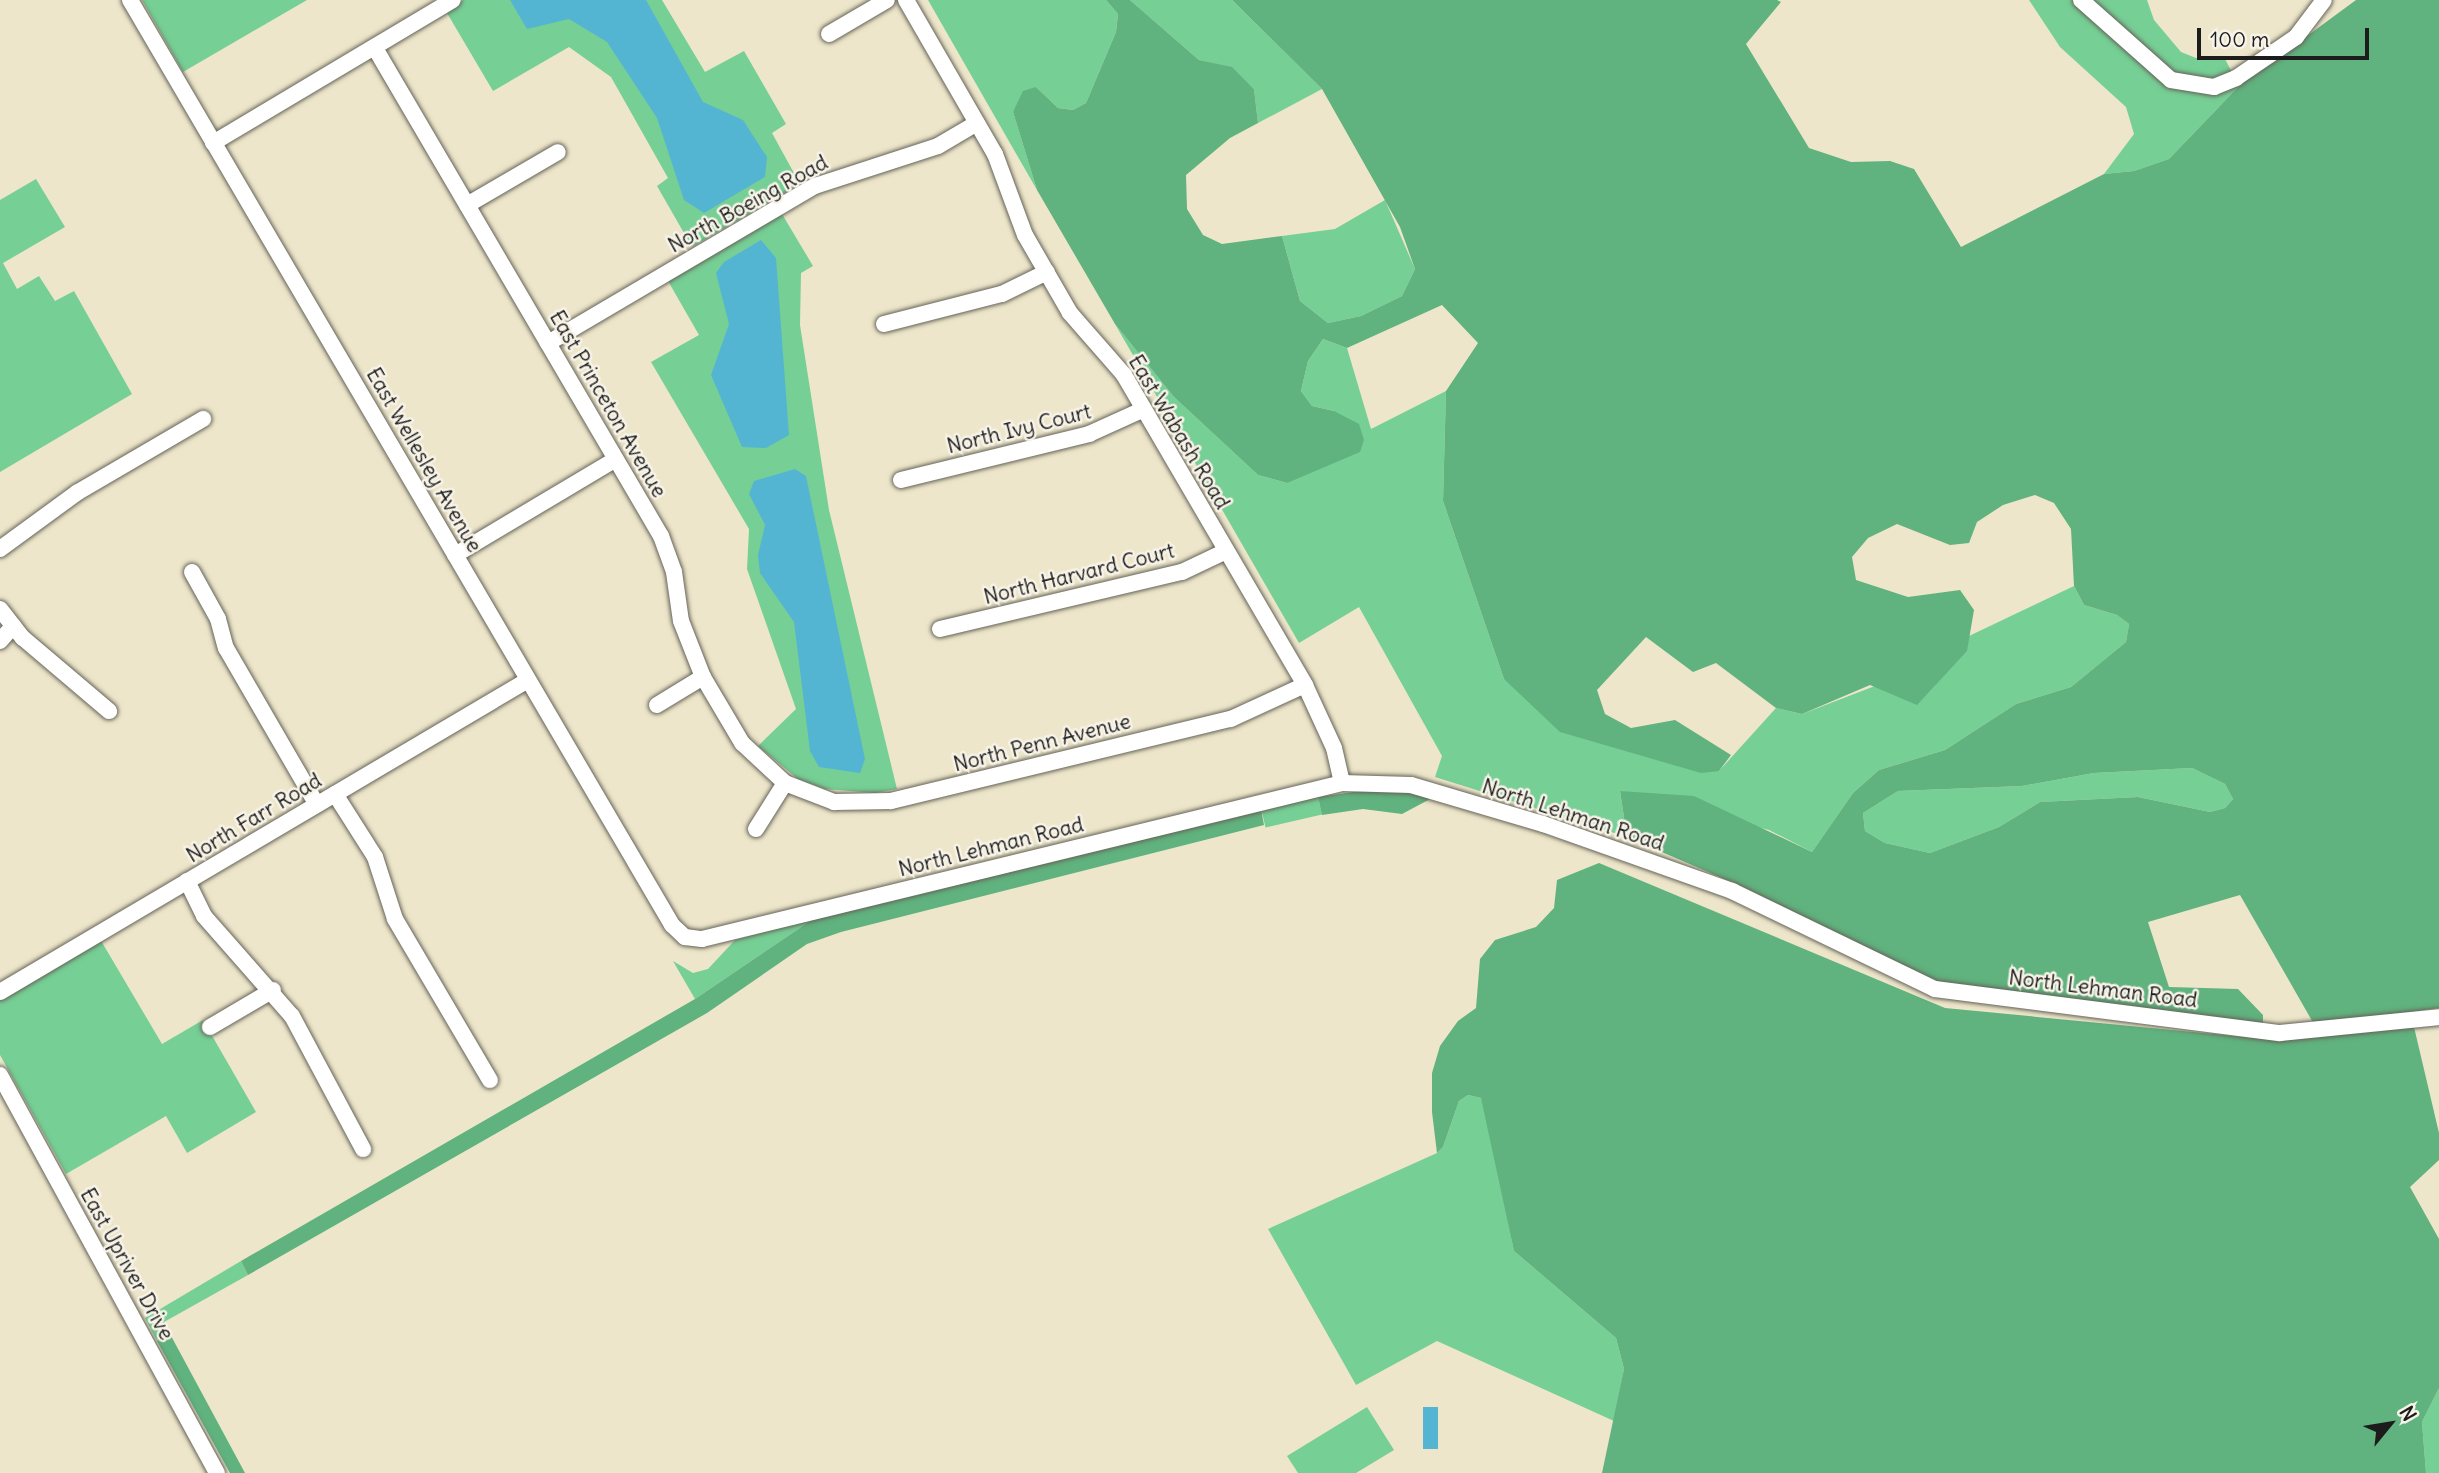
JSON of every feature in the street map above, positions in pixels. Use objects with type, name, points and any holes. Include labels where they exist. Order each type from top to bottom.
[{"type":"street","name":"East Wellesley Avenue","points":[[130,0],[672,925],[685,937]]},
{"type":"street","points":[[214,142],[453,0]]},
{"type":"street","points":[[829,34],[887,0]]},
{"type":"street","name":"East Wabash Road","points":[[906,0],[977,123],[1007,182],[1025,235],[1070,313],[1124,375],[1305,685],[1334,748],[1342,783]]},
{"type":"street","points":[[2081,0],[2171,80],[2214,87],[2236,78],[2296,37],[2324,0]]},
{"type":"street","name":"East Princeton Avenue","points":[[375,48],[661,536],[674,572],[681,621],[703,677],[742,743],[785,783]]},
{"type":"street","name":"North Boeing Road","points":[[548,343],[816,186],[938,146],[977,123]]},
{"type":"street","points":[[467,205],[558,152]]},
{"type":"street","points":[[884,324],[1002,294],[1047,272]]},
{"type":"street","name":"North Ivy Court","points":[[901,480],[1089,434],[1144,409]]},
{"type":"street","points":[[0,550],[78,492],[203,419]]},
{"type":"street","points":[[455,555],[616,459]]},
{"type":"street","name":"North Harvard Court","points":[[940,629],[1182,572],[1226,551]]},
{"type":"street","points":[[192,572],[218,619],[226,649],[317,805]]},
{"type":"street","points":[[0,609],[13,626],[109,711]]},
{"type":"street","points":[[0,641],[13,626]]},
{"type":"street","points":[[657,705],[703,677]]},
{"type":"street","name":"North Farr Road","points":[[0,992],[528,680]]},
{"type":"street","name":"North Penn Avenue","points":[[785,783],[834,802],[891,801],[1231,719],[1305,685]]},
{"type":"street","points":[[756,829],[785,783]]},
{"type":"street","name":"North Lehman Road","points":[[685,937],[702,939],[1342,783],[1411,785],[1544,824],[1732,891],[1935,989],[2280,1032],[2439,1017]]},
{"type":"street","points":[[335,794],[375,857],[395,919],[490,1080]]},
{"type":"street","points":[[187,881],[204,916],[273,990],[321,1062],[363,1149]]},
{"type":"street","points":[[211,1027],[273,990]]},
{"type":"street","name":"East Upriver Drive","points":[[0,1075],[217,1473]]},
{"type":"green space","points":[[142,0],[307,0],[183,72]]},
{"type":"green space","points":[[463,0],[662,0],[705,72],[744,51],[786,124],[772,133],[800,184],[692,247],[657,186],[668,178],[611,77],[569,47],[493,91],[447,13]]},
{"type":"green space","points":[[928,0],[1106,0],[1118,14],[1116,32],[1086,103],[1073,110],[1058,108],[1036,87],[1013,112],[1037,190]]},
{"type":"green space","points":[[1106,0],[1130,0],[1199,60],[1232,67],[1254,89],[1258,123],[1230,138],[1186,175],[1187,209],[1203,235],[1222,244],[1282,236],[1300,301],[1328,323],[1361,316],[1402,296],[1415,269],[1400,227],[1322,89],[1232,0],[1777,0],[1781,2],[1746,44],[1809,148],[1851,162],[1890,161],[1914,169],[1961,247],[2104,174],[2134,171],[2169,159],[2239,86],[2356,0],[2439,0],[2439,1008],[2315,1026],[2240,895],[2148,922],[2169,987],[2238,989],[2263,1015],[2263,1026],[1950,988],[1743,887],[1627,837],[1620,791],[1694,796],[1812,852],[1853,793],[1879,770],[1945,750],[2016,704],[2071,687],[2126,642],[2129,624],[2117,615],[2084,605],[2074,586],[2071,529],[2054,503],[2035,495],[2003,505],[1977,522],[1969,543],[1950,545],[1897,524],[1868,538],[1852,557],[1856,580],[1908,597],[1960,590],[1974,610],[1967,651],[1917,705],[1870,685],[1802,714],[1776,708],[1716,663],[1693,672],[1646,637],[1597,690],[1605,714],[1631,728],[1675,720],[1731,755],[1719,771],[1701,773],[1560,732],[1504,679],[1443,501],[1446,391],[1478,343],[1442,305],[1347,348],[1323,339],[1308,361],[1301,391],[1312,406],[1334,411],[1359,424],[1364,440],[1360,452],[1287,483],[1258,475],[1174,397],[1115,324],[1037,190],[1013,112],[1023,91],[1036,87],[1058,108],[1073,110],[1086,103],[1116,32],[1118,14]],"holes":[[[2192,768],[2225,784],[2233,799],[2225,808],[2210,812],[2138,797],[2040,802],[1999,827],[1930,853],[1885,843],[1865,831],[1863,813],[1898,791],[2022,786],[2094,773]]]},
{"type":"green space","points":[[1130,0],[1232,0],[1322,89],[1258,123],[1254,89],[1232,68],[1199,60]]},
{"type":"green space","points":[[2029,0],[2147,0],[2154,20],[2181,52],[2196,58],[2224,57],[2239,86],[2169,159],[2134,171],[2104,174],[2134,134],[2126,107],[2060,47]]},
{"type":"green space","points":[[36,179],[65,227],[3,263],[17,289],[39,276],[55,301],[74,291],[132,394],[0,472],[0,200]]},
{"type":"green space","points":[[1385,200],[1415,269],[1402,296],[1361,316],[1328,323],[1300,301],[1282,236],[1335,229]]},
{"type":"green space","points":[[782,214],[813,266],[801,273],[800,325],[829,510],[897,789],[875,793],[825,789],[798,779],[758,746],[796,709],[747,569],[749,529],[651,362],[699,335],[668,281]]},
{"type":"green space","points":[[1115,324],[1174,397],[1258,475],[1287,483],[1334,411],[1312,406],[1301,391],[1308,361],[1323,339],[1347,348],[1371,429],[1446,391],[1443,501],[1504,679],[1719,771],[1776,708],[1802,714],[1966,651],[1969,636],[2074,586],[2084,605],[2117,615],[2129,624],[2126,642],[2071,687],[2016,704],[1945,750],[1879,770],[1853,793],[1812,852],[1769,830],[1620,791],[1627,837],[1435,777],[1442,756],[1359,607],[1299,643]]},
{"type":"green space","points":[[2192,768],[2225,784],[2233,799],[2225,808],[2210,812],[2138,797],[2040,802],[1999,827],[1930,853],[1885,843],[1865,831],[1863,813],[1898,791],[2022,786],[2094,773]]},
{"type":"green space","points":[[1367,790],[1403,792],[1432,798],[1402,814],[1363,809],[1322,815],[1318,797]]},
{"type":"green space","points":[[1318,797],[1322,815],[1266,828],[1261,810]]},
{"type":"green space","points":[[1261,809],[1264,825],[841,932],[807,944],[707,1013],[248,1275],[241,1261],[695,999],[816,917]]},
{"type":"green space","points":[[1599,863],[1945,1008],[2276,1040],[2414,1027],[2439,1133],[2439,1160],[2410,1187],[2439,1239],[2439,1388],[2422,1422],[2426,1473],[1602,1473],[1624,1369],[1616,1338],[1514,1251],[1481,1098],[1468,1095],[1459,1101],[1443,1147],[1437,1153],[1432,1112],[1432,1073],[1440,1046],[1458,1021],[1476,1008],[1480,959],[1495,940],[1536,927],[1554,908],[1557,880]]},
{"type":"green space","points":[[816,917],[695,999],[673,961],[693,973],[708,969],[735,940]]},
{"type":"green space","points":[[100,939],[162,1044],[203,1020],[256,1112],[187,1153],[166,1116],[66,1174],[0,1055],[0,998]]},
{"type":"green space","points":[[1468,1095],[1481,1098],[1486,1110],[1514,1251],[1616,1338],[1624,1369],[1614,1421],[1437,1341],[1356,1385],[1268,1229],[1437,1153],[1443,1147],[1459,1101]]},
{"type":"green space","points":[[241,1261],[248,1275],[164,1322],[170,1334],[157,1341],[145,1318]]},
{"type":"green space","points":[[170,1334],[245,1473],[230,1473],[157,1341]]},
{"type":"green space","points":[[2439,1388],[2439,1473],[2426,1473],[2422,1422]]},
{"type":"green space","points":[[1367,1407],[1394,1450],[1356,1473],[1298,1473],[1287,1456]]},
{"type":"water","points":[[510,0],[646,0],[703,102],[743,120],[767,157],[765,177],[704,213],[684,200],[657,118],[607,42],[569,19],[527,29]]},
{"type":"water","points":[[761,240],[776,258],[789,435],[766,448],[742,447],[711,375],[729,324],[716,273],[724,262]]},
{"type":"water","points":[[795,469],[806,476],[865,759],[860,773],[819,767],[810,751],[794,622],[760,573],[758,555],[765,525],[749,494],[754,481]]},
{"type":"water","points":[[1423,1407],[1438,1407],[1438,1449],[1423,1449]]}]
